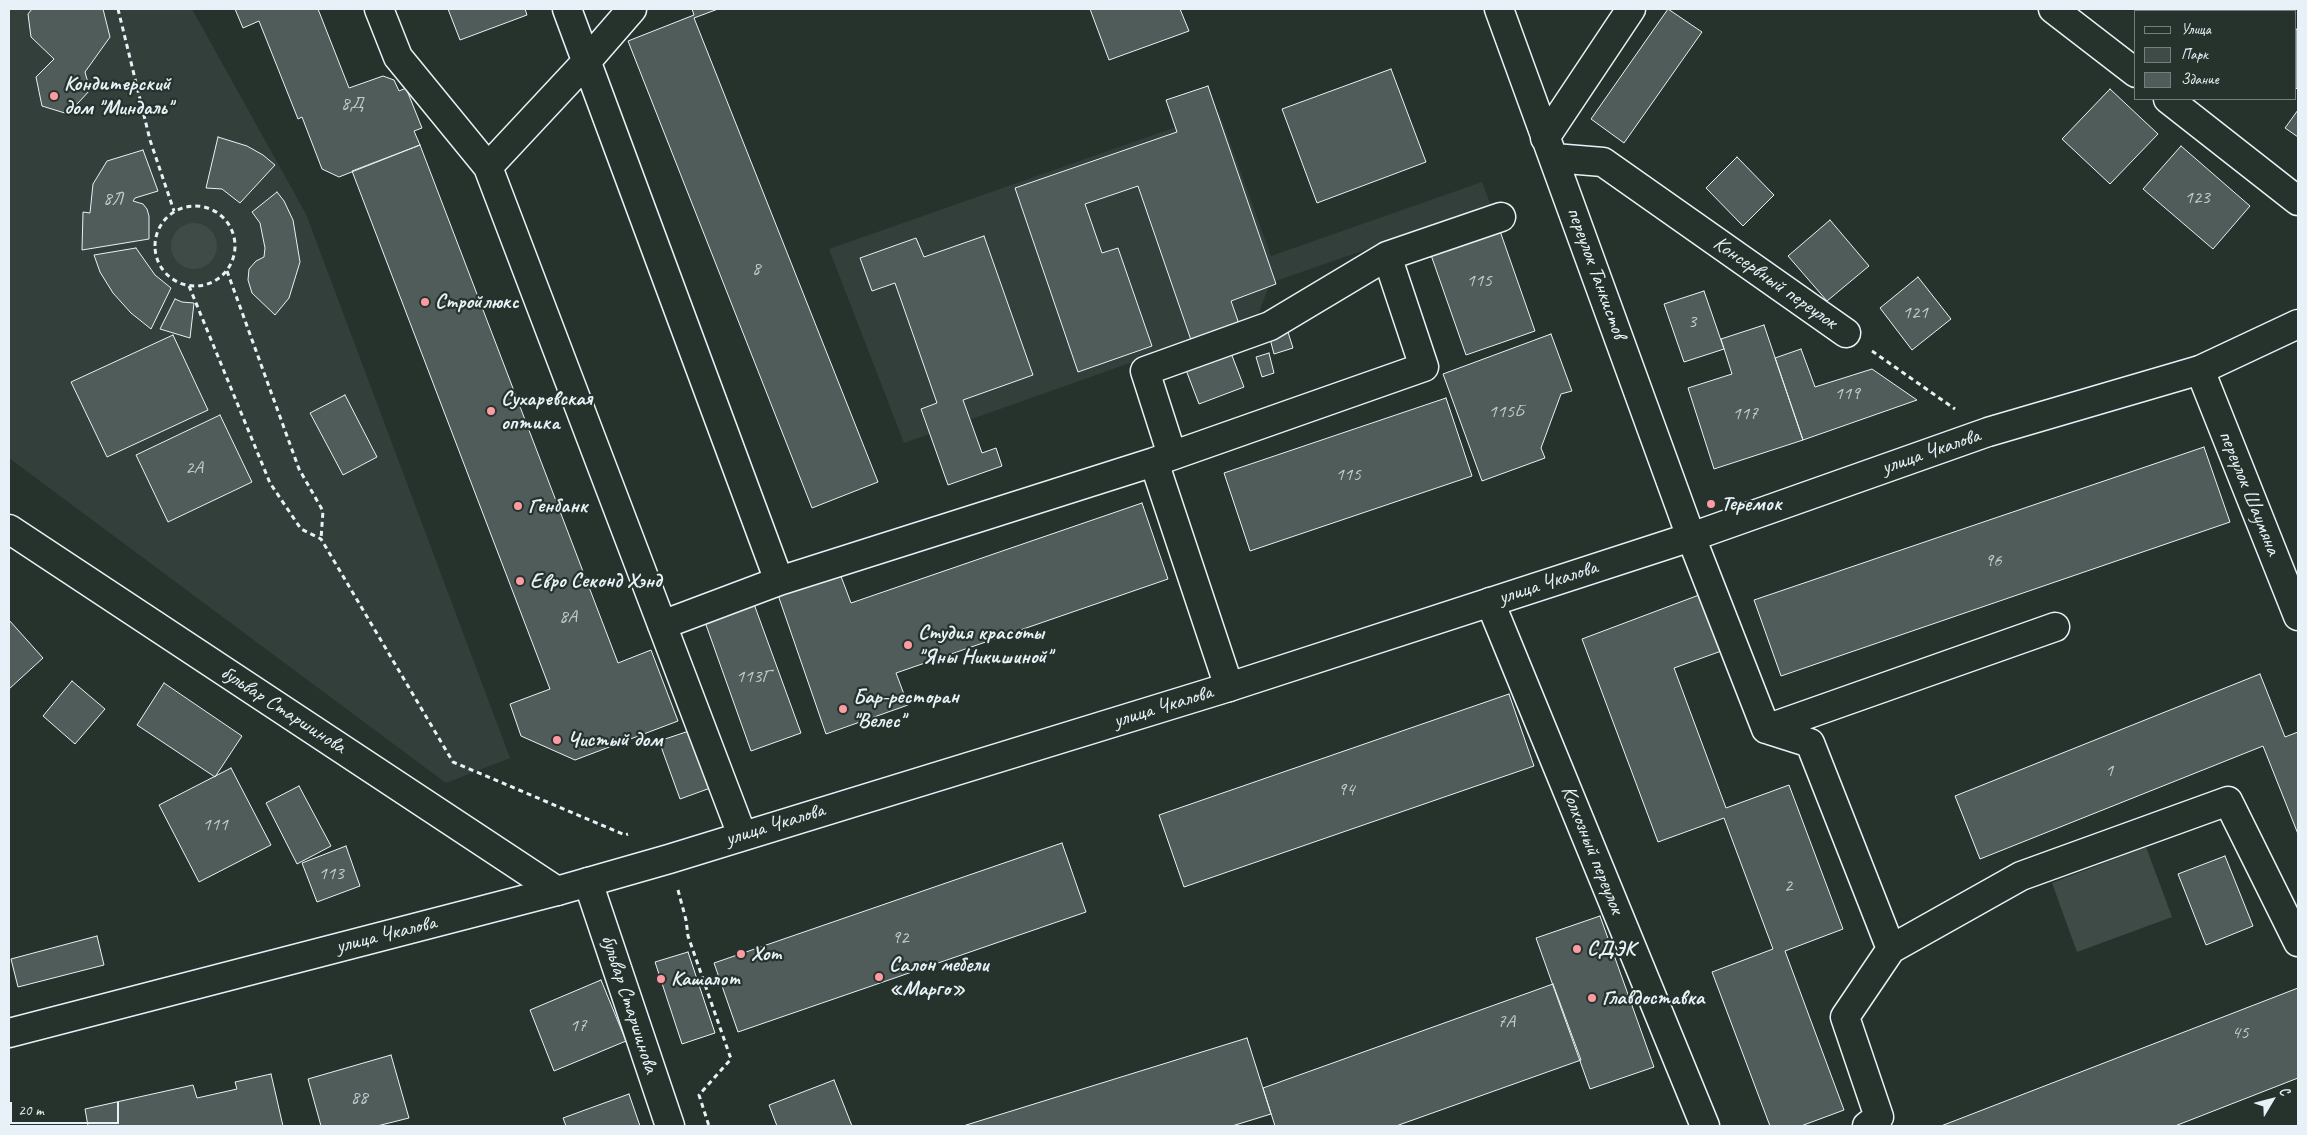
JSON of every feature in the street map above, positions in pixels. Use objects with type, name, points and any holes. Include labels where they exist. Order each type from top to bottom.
[{"type":"street","points":[[379,9],[398,57],[488,167],[742,835]]},
{"type":"street","points":[[566,9],[779,580]]},
{"type":"street","points":[[488,167],[586,62],[632,9]]},
{"type":"street","name":"переулок Танкистов","points":[[1499,9],[1691,537],[1766,729]]},
{"type":"street","points":[[1550,148],[1632,9]]},
{"type":"street","points":[[2053,9],[2134,72]]},
{"type":"street","points":[[2169,100],[2298,201]]},
{"type":"street","name":"Консервный переулок","points":[[1550,148],[1603,162],[1846,333]]},
{"type":"street","points":[[1229,687],[1163,458],[1145,371],[1270,326],[1387,256],[1502,217]]},
{"type":"street","points":[[662,625],[779,580],[1163,458],[1424,367],[1387,256]]},
{"type":"street","name":"улица Чкалова","points":[[9,1033],[557,891],[669,859],[742,835],[1229,687],[1691,537],[1988,432],[2200,370],[2298,324]]},
{"type":"street","name":"переулок Шаумяна","points":[[2200,370],[2298,616]]},
{"type":"street","name":"бульвар Старшинова","points":[[9,529],[557,891]]},
{"type":"street","name":"Колхозный переулок","points":[[1490,602],[1705,1126]]},
{"type":"street","points":[[1766,729],[2055,627]]},
{"type":"street","points":[[1766,729],[1810,743],[1891,949]]},
{"type":"street","points":[[1867,1126],[1879,1117],[1845,1017],[1891,949],[2021,876],[2228,801],[2298,942]]},
{"type":"street","name":"бульвар Старшинова","points":[[588,882],[670,1126]]},
{"type":"path","points":[[118,9],[150,140],[174,211]]},
{"type":"path","points":[[201,205],[215,210],[226,219],[233,231],[236,245],[233,259],[227,271],[216,281],[203,286],[188,286],[175,282],[164,273],[157,260],[154,247],[156,232],[163,220],[174,211],[187,206],[201,205]]},
{"type":"path","points":[[227,271],[299,469],[323,511],[320,539]]},
{"type":"path","points":[[188,286],[270,483],[302,529],[320,539],[453,762],[625,835],[633,833]]},
{"type":"path","name":"Консервный переулок","points":[[1846,333],[1988,432]]},
{"type":"path","points":[[669,859],[682,902],[688,936],[731,1058],[698,1096],[709,1126]]},
{"type":"shaded area","points":[[9,9],[192,9],[306,214],[510,758],[446,783],[9,458]]},
{"type":"shaded area","points":[[1219,112],[1271,256],[1482,182],[1491,206],[1270,283],[1257,318],[904,443],[829,249]]},
{"type":"green space","points":[[189,223],[199,223],[213,233],[217,246],[213,259],[207,265],[199,269],[189,269],[175,259],[171,251],[171,241],[181,227]]},
{"type":"green space","points":[[2146,847],[2172,917],[2077,952],[2052,883]]},
{"type":"building","points":[[32,9],[103,9],[110,37],[85,72],[90,90],[68,114],[42,106],[36,77],[54,59],[31,37],[28,14]]},
{"type":"building","points":[[235,9],[318,9],[349,88],[383,76],[394,80],[399,91],[406,88],[422,128],[414,131],[420,145],[339,177],[322,169],[302,117],[298,119],[259,21],[243,28]]},
{"type":"building","points":[[448,9],[525,9],[527,15],[460,40]]},
{"type":"building","points":[[692,9],[718,9],[694,18],[878,482],[812,508],[628,41],[694,15]]},
{"type":"building","points":[[1090,9],[1180,9],[1189,31],[1109,60]]},
{"type":"building","points":[[1668,9],[1702,32],[1624,143],[1591,119]]},
{"type":"building","points":[[2297,30],[2298,30],[2297,89]]},
{"type":"building","points":[[1391,69],[1426,162],[1317,203],[1282,109]]},
{"type":"building","points":[[1208,86],[1276,284],[1231,301],[1239,324],[1191,340],[1138,186],[1085,204],[1102,253],[1118,248],[1152,346],[1078,372],[1015,188],[1177,132],[1166,100]]},
{"type":"building","points":[[2110,89],[2158,134],[2110,184],[2062,139]]},
{"type":"building","points":[[2298,110],[2298,137],[2285,128]]},
{"type":"building","points":[[218,137],[247,146],[263,155],[275,165],[240,203],[222,189],[206,188]]},
{"type":"building","points":[[420,145],[618,663],[651,650],[678,721],[575,760],[521,736],[510,704],[550,689],[352,171]]},
{"type":"building","points":[[2181,146],[2250,206],[2213,249],[2143,189]]},
{"type":"building","points":[[143,150],[158,191],[135,198],[133,201],[143,204],[147,209],[149,216],[149,239],[82,250],[83,212],[90,213],[93,184],[107,161]]},
{"type":"building","points":[[1737,157],[1774,195],[1743,226],[1706,188]]},
{"type":"building","points":[[277,192],[284,201],[293,220],[300,262],[289,298],[275,315],[252,293],[248,280],[249,269],[256,261],[264,257],[265,248],[260,223],[252,212]]},
{"type":"building","points":[[1830,220],[1869,266],[1827,301],[1788,256]]},
{"type":"building","points":[[1500,231],[1535,331],[1466,355],[1431,255]]},
{"type":"building","points":[[984,236],[1033,375],[963,400],[982,453],[996,448],[1002,466],[948,485],[921,409],[937,403],[895,283],[872,291],[860,258],[916,238],[924,257]]},
{"type":"building","points":[[136,248],[155,275],[171,288],[151,329],[131,313],[113,293],[100,272],[94,255]]},
{"type":"building","points":[[1918,277],[1951,319],[1912,350],[1880,308]]},
{"type":"building","points":[[1704,291],[1724,349],[1684,362],[1664,304]]},
{"type":"building","points":[[175,299],[194,303],[190,338],[160,329]]},
{"type":"building","points":[[1764,325],[1803,440],[1714,469],[1688,388],[1732,374],[1721,339]]},
{"type":"building","points":[[1287,329],[1293,348],[1274,354],[1269,335]]},
{"type":"building","points":[[1551,334],[1572,391],[1561,394],[1541,448],[1545,458],[1482,481],[1443,374]]},
{"type":"building","points":[[173,335],[208,410],[107,457],[71,382]]},
{"type":"building","points":[[1801,349],[1815,387],[1872,369],[1917,400],[1803,440],[1775,358]]},
{"type":"building","points":[[1231,353],[1244,387],[1199,404],[1186,370]]},
{"type":"building","points":[[1269,353],[1274,373],[1262,377],[1256,357]]},
{"type":"building","points":[[345,395],[377,457],[343,475],[310,413]]},
{"type":"building","points":[[1446,398],[1472,476],[1250,551],[1224,473]]},
{"type":"building","points":[[220,415],[252,482],[168,522],[136,455]]},
{"type":"building","points":[[2204,447],[2230,522],[1781,676],[1754,600]]},
{"type":"building","points":[[1142,503],[1168,579],[896,673],[908,705],[826,734],[777,592],[839,571],[851,603]]},
{"type":"building","points":[[1707,592],[1727,649],[1674,668],[1726,808],[1789,785],[1843,929],[1785,951],[1844,1110],[1801,1126],[1770,1126],[1712,972],[1773,949],[1724,818],[1658,842],[1582,639]]},
{"type":"building","points":[[754,604],[801,733],[751,751],[705,622]]},
{"type":"building","points":[[9,620],[43,658],[9,689]]},
{"type":"building","points":[[2260,674],[2285,737],[2298,732],[2298,834],[2263,746],[1980,859],[1955,796]]},
{"type":"building","points":[[72,681],[105,709],[75,744],[43,716]]},
{"type":"building","points":[[164,683],[242,736],[215,777],[137,725]]},
{"type":"building","points":[[1509,694],[1534,766],[1184,887],[1159,815]]},
{"type":"building","points":[[695,729],[716,786],[680,799],[659,741]]},
{"type":"building","points":[[231,768],[271,845],[199,882],[159,805]]},
{"type":"building","points":[[299,786],[331,846],[297,864],[266,803]]},
{"type":"building","points":[[1062,843],[1086,912],[738,1032],[714,963]]},
{"type":"building","points":[[346,846],[360,886],[317,902],[302,863]]},
{"type":"building","points":[[2225,856],[2253,926],[2206,945],[2178,874]]},
{"type":"building","points":[[1600,916],[1654,1067],[1590,1089],[1536,938]]},
{"type":"building","points":[[97,936],[104,965],[18,987],[11,959]]},
{"type":"building","points":[[688,952],[715,1033],[682,1044],[655,962]]},
{"type":"building","points":[[601,980],[626,1041],[554,1071],[530,1010]]},
{"type":"building","points":[[1553,984],[1581,1060],[1396,1126],[1275,1126],[1263,1088]]},
{"type":"building","points":[[2298,988],[2298,1078],[2175,1126],[1941,1126]]},
{"type":"building","points":[[1247,1038],[1271,1114],[1232,1126],[963,1126]]},
{"type":"building","points":[[391,1055],[409,1118],[377,1126],[321,1126],[308,1079]]},
{"type":"building","points":[[271,1074],[283,1126],[88,1126],[85,1109],[193,1085],[197,1098],[237,1089],[235,1082]]},
{"type":"building","points":[[834,1080],[852,1126],[777,1126],[769,1105]]},
{"type":"building","points":[[629,1094],[640,1126],[566,1126],[563,1118]]},
{"type":"place","name":"Кондитерский дом \"Миндаль\"","points":[[54,96]]},
{"type":"place","name":"Стройлюкс","points":[[425,302]]},
{"type":"place","name":"Сухаревская оптика","points":[[491,411]]},
{"type":"place","name":"Теремок","points":[[1711,504]]},
{"type":"place","name":"Генбанк","points":[[518,506]]},
{"type":"place","name":"Евро Секонд Хэнд","points":[[520,581]]},
{"type":"place","name":"Студия красоты \"Яны Никишиной\"","points":[[908,645]]},
{"type":"place","name":"Бар-ресторан \"Велес\"","points":[[843,709]]},
{"type":"place","name":"Чистый дом","points":[[557,740]]},
{"type":"place","name":"СДЭК","points":[[1577,949]]},
{"type":"place","name":"Хот","points":[[741,954]]},
{"type":"place","name":"Салон мебели «Марго»","points":[[879,977]]},
{"type":"place","name":"Кашалот","points":[[661,979]]},
{"type":"place","name":"Главдоставка","points":[[1592,998]]}]
